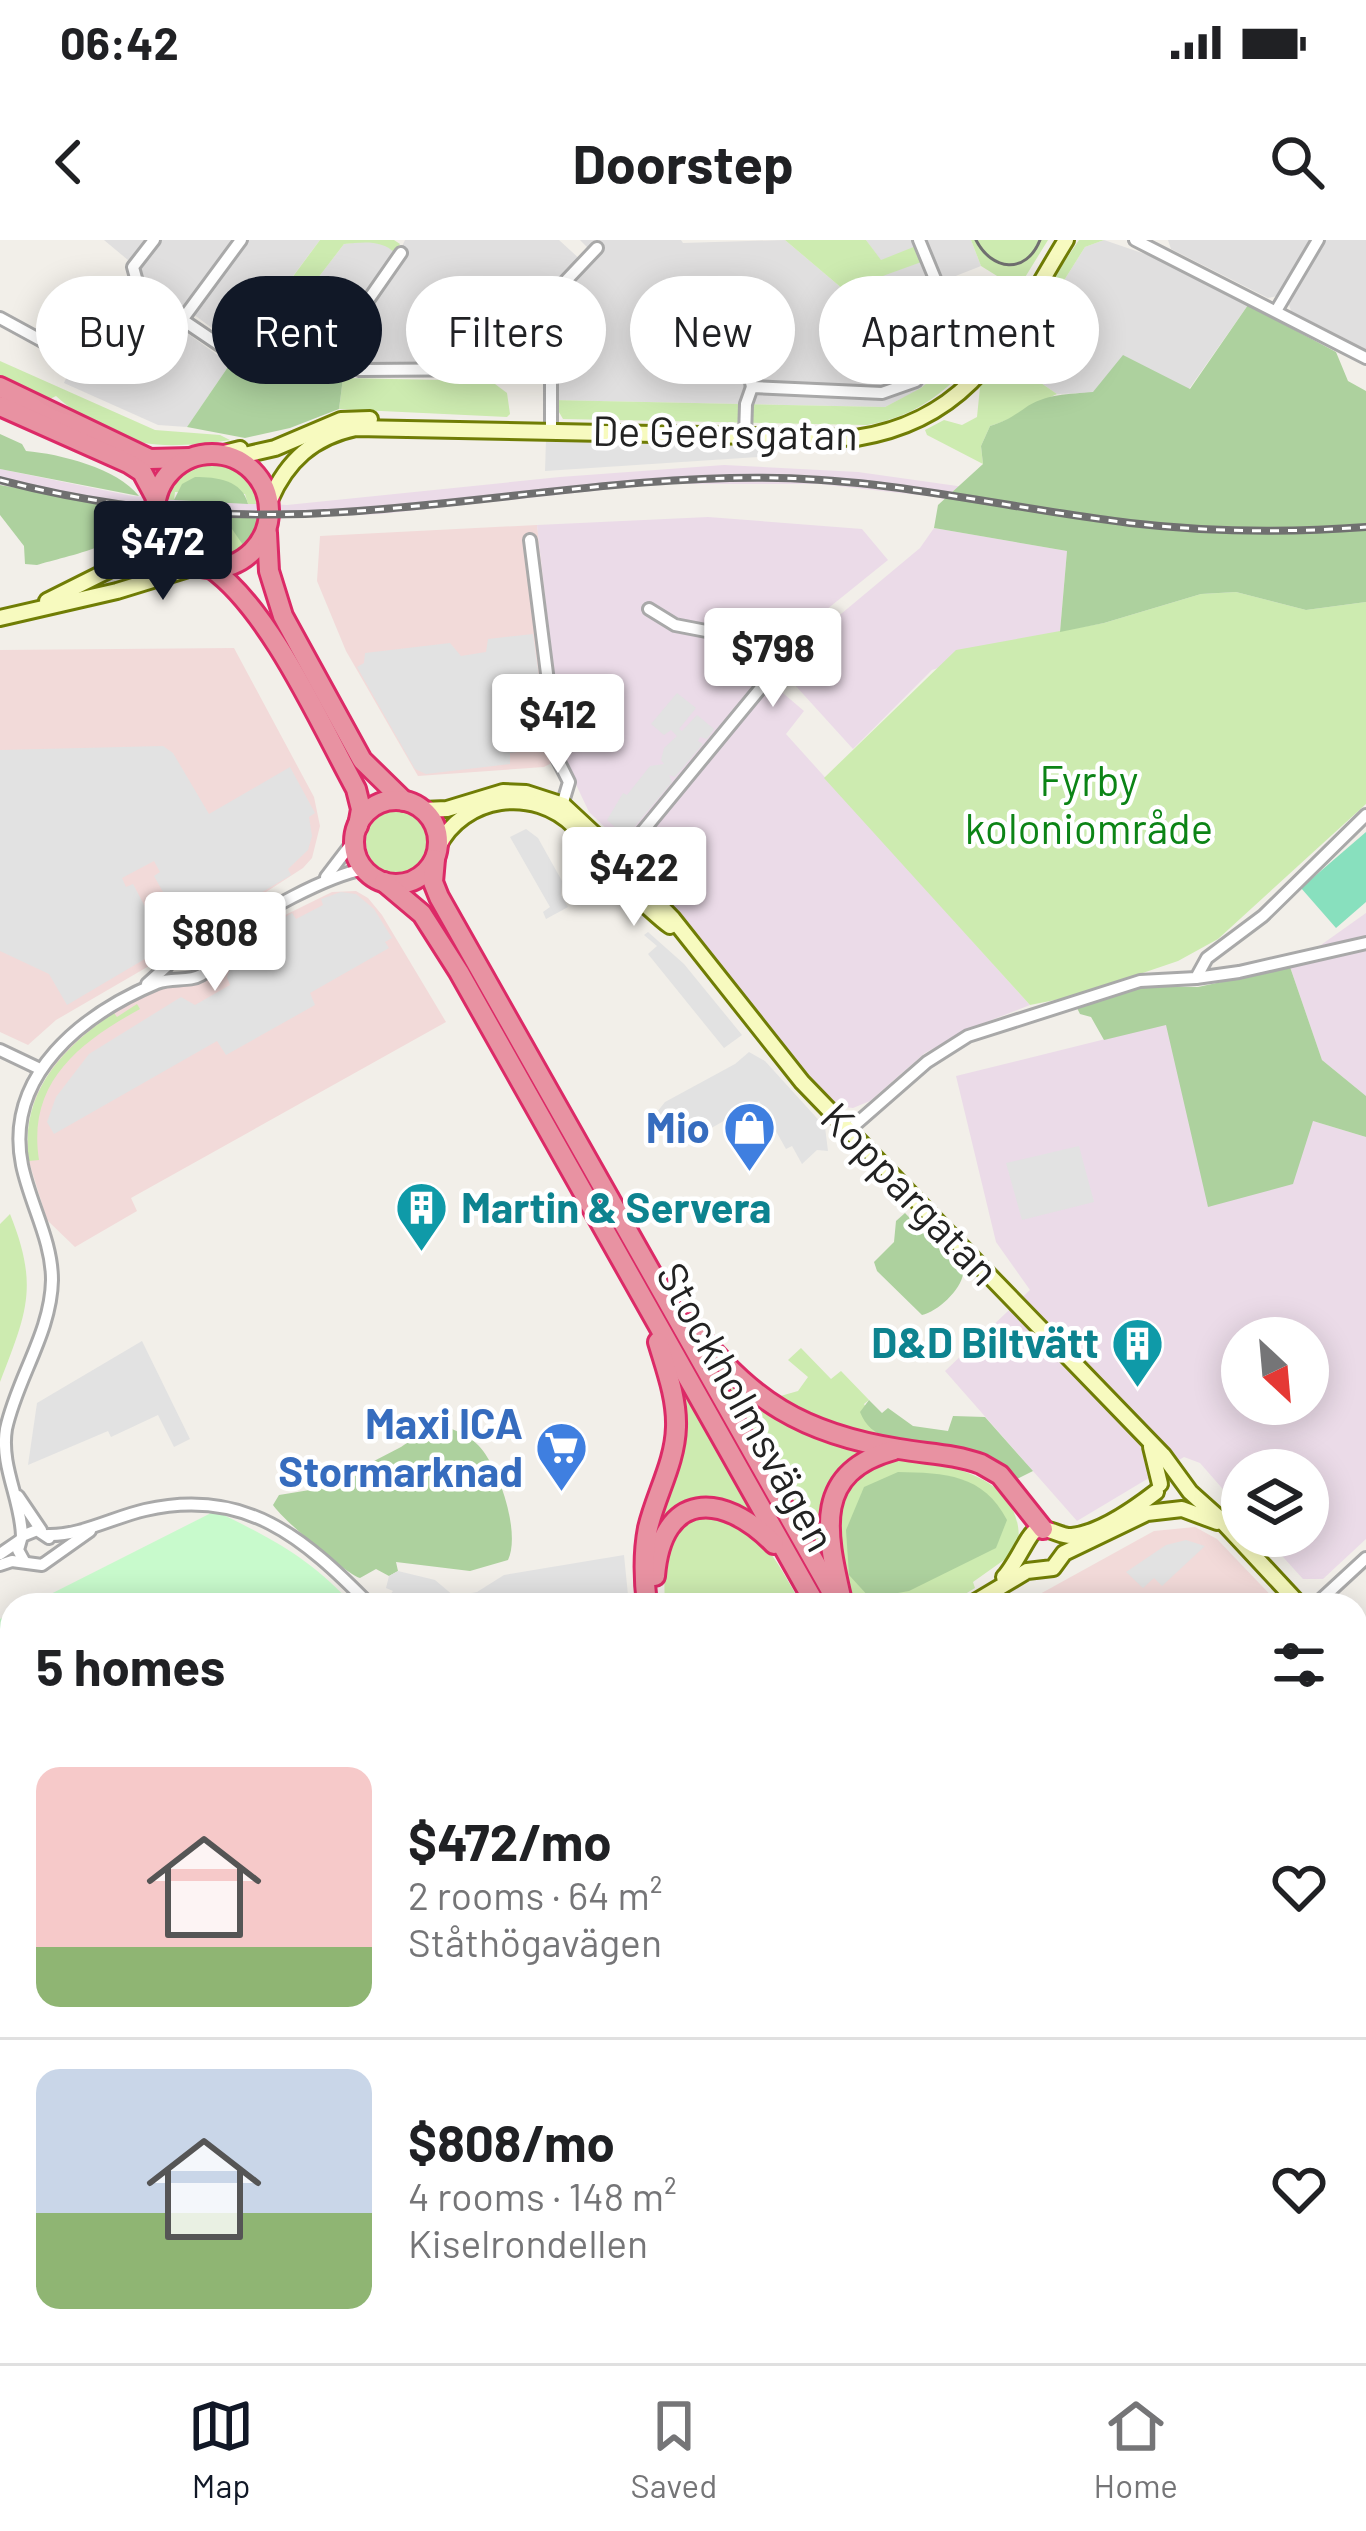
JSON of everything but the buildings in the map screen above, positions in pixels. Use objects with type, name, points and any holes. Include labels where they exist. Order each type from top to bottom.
[{"type":"highway","points":[[0,387],[106,445],[142,472],[152,490],[155,521],[172,552],[245,597],[265,626],[356,789],[360,800],[357,856],[373,875],[401,884],[417,878],[436,853],[434,823],[362,760],[283,616],[269,571],[270,500],[253,471],[223,456],[174,459],[106,445],[0,406]]},
{"type":"highway","points":[[152,490],[195,458]]},
{"type":"highway","points":[[203,567],[246,556],[267,533]]},
{"type":"highway","points":[[356,832],[367,812],[380,803],[404,801]]},
{"type":"highway","name":"Stockholmsvägen","points":[[436,853],[433,882],[439,897],[651,1273],[809,1593]]},
{"type":"highway","name":"Stockholmsvägen","points":[[373,875],[412,903],[435,931],[649,1309],[707,1391],[833,1593]]},
{"type":"highway","points":[[651,1273],[748,1390],[781,1413],[820,1431],[981,1464],[1000,1475],[1038,1539]]},
{"type":"highway","points":[[646,1593],[648,1528],[676,1429],[673,1396],[649,1309]]},
{"type":"highway","points":[[839,1593],[828,1527],[838,1486],[860,1463],[899,1449]]},
{"type":"highway","points":[[656,1593],[660,1546],[670,1526],[691,1508],[713,1506],[742,1516],[792,1562]]},
{"type":"street","points":[[135,276],[133,267],[154,240]]},
{"type":"street","points":[[188,312],[242,240]]},
{"type":"street","points":[[920,240],[934,276]]},
{"type":"street","name":"De Geersgatan","points":[[1043,276],[1066,240]]},
{"type":"street","points":[[1136,240],[1158,245],[1366,358]]},
{"type":"street","points":[[1276,310],[1318,240]]},
{"type":"street","points":[[570,276],[597,248]]},
{"type":"street","points":[[382,280],[401,253]]},
{"type":"street","points":[[0,318],[36,338]]},
{"type":"street","points":[[550,430],[551,384]]},
{"type":"street","points":[[746,436],[751,384]]},
{"type":"street","points":[[752,387],[882,393],[908,384]]},
{"type":"street","name":"De Geersgatan","points":[[270,500],[292,461],[340,432],[371,427],[856,438],[892,433],[917,423],[972,384]]},
{"type":"street","name":"De Geersgatan","points":[[223,456],[275,448],[341,420],[364,418],[434,428]]},
{"type":"street","points":[[25,611],[123,564],[138,552],[155,521]]},
{"type":"street","points":[[530,539],[559,763],[569,782],[561,810]]},
{"type":"street","points":[[0,618],[203,567]]},
{"type":"street","points":[[436,853],[459,817],[480,806],[511,802],[540,806],[561,810],[580,832],[601,875],[614,882],[624,879],[622,857],[768,679],[733,636],[675,625],[649,609]]},
{"type":"street","name":"Koppargatan","points":[[423,809],[447,808],[502,792],[526,793],[561,810],[622,857],[802,1082],[1162,1455],[1190,1492]]},
{"type":"street","points":[[1196,978],[1202,963],[1263,916],[1366,814]]},
{"type":"street","points":[[319,884],[356,832]]},
{"type":"street","points":[[599,865],[604,855],[622,857]]},
{"type":"street","points":[[140,990],[204,974],[211,958],[234,934],[319,884],[373,875]]},
{"type":"street","name":"Koppargatan","points":[[614,882],[680,931]]},
{"type":"street","points":[[25,1563],[17,1550],[14,1488],[3,1454],[8,1422],[45,1322],[52,1285],[49,1256],[20,1152],[22,1119],[40,1069],[72,1033],[140,990],[172,960],[174,949],[183,941],[234,934]]},
{"type":"street","points":[[202,942],[211,958]]},
{"type":"street","points":[[848,1131],[927,1061],[968,1036],[1140,981],[1239,972],[1366,943]]},
{"type":"street","points":[[172,960],[184,977]]},
{"type":"street","points":[[0,1050],[40,1069]]},
{"type":"street","points":[[1151,1447],[1158,1503],[1221,1524]]},
{"type":"street","points":[[989,1593],[1038,1539],[1088,1532],[1178,1478]]},
{"type":"street","points":[[14,1488],[53,1546],[50,1558]]},
{"type":"street","points":[[990,1593],[1037,1568],[1053,1568],[1064,1553],[1127,1522],[1174,1510],[1190,1492],[1221,1521]]},
{"type":"street","points":[[0,1554],[32,1531],[45,1534],[179,1504],[215,1506],[251,1513],[303,1542],[357,1593]]},
{"type":"street","points":[[0,1565],[36,1566],[115,1519]]},
{"type":"street","points":[[1038,1539],[1064,1553]]},
{"type":"street","points":[[1037,1568],[1028,1561],[1038,1539]]},
{"type":"street","points":[[1255,1557],[1289,1593]]},
{"type":"street","points":[[1329,1593],[1366,1558]]},
{"type":"shaded area","points":[[104,240],[241,240],[188,311],[188,276],[138,276],[134,265]]},
{"type":"shaded area","points":[[246,240],[320,240],[293,276],[220,276]]},
{"type":"shaded area","points":[[378,240],[399,252],[405,240],[559,240],[583,262],[587,247],[580,240],[785,240],[827,276],[819,276],[819,384],[928,384],[885,407],[552,400],[551,384],[606,384],[606,276],[406,276],[406,368],[382,369],[382,276],[320,276],[344,244]]},
{"type":"shaded area","points":[[866,240],[971,240],[981,266],[956,276],[862,276],[881,261]]},
{"type":"shaded area","points":[[1104,240],[1148,255],[1248,305],[1189,389],[1057,394],[1042,384],[1099,384],[1099,276],[1067,276],[1085,247]]},
{"type":"shaded area","points":[[1168,240],[1312,240],[1278,296],[1268,298],[1171,249]]},
{"type":"shaded area","points":[[1325,240],[1366,240],[1366,349],[1291,311],[1288,301]]},
{"type":"shaded area","points":[[212,287],[212,328],[193,314]]},
{"type":"shaded area","points":[[188,334],[212,351],[212,384],[216,384],[187,427],[158,425],[66,384],[188,384]]},
{"type":"shaded area","points":[[546,440],[758,446],[758,457],[545,471]]},
{"type":"shaded area","points":[[724,465],[858,472],[1014,494],[954,499],[819,484],[657,484],[381,514],[263,519],[128,509],[0,485],[0,469],[132,496],[287,505]]},
{"type":"shaded area","points":[[708,517],[862,529],[888,560],[795,635],[773,669],[771,683],[804,711],[786,734],[1030,1005],[971,1028],[925,1053],[870,1101],[853,1108],[839,1106],[824,1092],[778,1038],[647,875],[640,851],[589,812],[563,757],[537,525]]},
{"type":"shaded area","points":[[537,525],[563,757],[544,767],[418,776],[346,651],[317,581],[320,536]]},
{"type":"shaded area","points":[[934,528],[1067,551],[1060,632],[1026,638],[932,670],[853,749],[784,673],[811,639],[920,548]]},
{"type":"shaded area","points":[[533,634],[549,748],[510,753],[510,764],[426,774],[415,769],[357,667],[364,663],[365,653],[450,643],[461,656],[486,652],[488,639]]},
{"type":"shaded area","points":[[234,648],[314,797],[320,826],[312,858],[221,921],[187,922],[162,935],[155,944],[158,954],[149,966],[56,1020],[28,1045],[0,1032],[0,650]]},
{"type":"shaded area","points":[[677,693],[696,708],[679,729],[697,715],[714,729],[707,739],[700,737],[703,744],[675,777],[669,775],[672,782],[626,837],[607,820],[623,793],[627,795],[650,766],[664,764],[664,748],[677,736],[671,730],[664,735],[651,724]]},
{"type":"shaded area","points":[[163,746],[173,753],[209,814],[290,767],[315,813],[309,817],[308,850],[288,869],[291,875],[207,925],[188,918],[180,922],[154,876],[160,872],[154,861],[122,878],[126,887],[133,884],[159,933],[152,937],[155,953],[67,1005],[49,974],[0,951],[0,750]]},
{"type":"shaded area","points":[[526,829],[538,838],[562,881],[561,895],[568,907],[546,919],[543,912],[550,907],[510,837]]},
{"type":"shaded area","points":[[356,891],[382,915],[446,1022],[131,1198],[137,1211],[75,1247],[47,1220],[26,1152],[35,1097],[61,1053],[86,1030],[156,988],[171,982],[195,984],[212,974],[222,956],[273,921],[332,892]]},
{"type":"shaded area","points":[[341,892],[356,894],[374,909],[392,938],[385,942],[389,948],[310,993],[315,1005],[226,1055],[217,1041],[54,1134],[47,1122],[56,1097],[89,1054],[181,997],[195,1005],[230,985],[230,969],[264,949],[256,934],[292,913],[296,919],[323,905],[321,899]]},
{"type":"shaded area","points":[[1366,913],[1366,1096],[1322,1060],[1290,967]]},
{"type":"shaded area","points":[[648,932],[684,964],[742,1035],[724,1048],[648,954],[657,946],[644,935]]},
{"type":"shaded area","points":[[1166,1024],[1313,1121],[1366,1137],[1366,1539],[1323,1579],[1303,1579],[1283,1557],[1329,1557],[1329,1449],[1221,1449],[1221,1487],[1200,1463],[1184,1457],[1077,1521],[945,1371],[1030,1290],[996,1242],[956,1076]]},
{"type":"shaded area","points":[[749,1052],[765,1061],[825,1127],[828,1151],[817,1150],[802,1164],[792,1146],[786,1149],[759,1101],[685,1143],[670,1146],[657,1120],[665,1102]]},
{"type":"shaded area","points":[[1079,1146],[1094,1202],[1022,1220],[1006,1163]]},
{"type":"shaded area","points":[[142,1341],[190,1439],[174,1447],[158,1415],[111,1437],[108,1431],[28,1465],[37,1403]]},
{"type":"shaded area","points":[[1195,1527],[1217,1539],[1221,1557],[1234,1557],[1269,1593],[1042,1593],[1154,1531]]},
{"type":"shaded area","points":[[1186,1540],[1205,1546],[1162,1586],[1154,1578],[1143,1588],[1126,1572],[1166,1545]]},
{"type":"shaded area","points":[[624,1555],[628,1593],[471,1593],[504,1575]]},
{"type":"shaded area","points":[[398,1571],[435,1580],[450,1593],[391,1593],[386,1588],[389,1576]]},
{"type":"green space","points":[[320,240],[394,240],[400,244],[395,253],[378,244],[344,244],[320,276],[293,276]]},
{"type":"green space","points":[[785,240],[866,240],[881,260],[921,244],[927,260],[883,276],[827,276]]},
{"type":"green space","points":[[971,240],[1048,240],[1026,276],[997,276],[981,266]]},
{"type":"green space","points":[[1079,240],[1104,240],[1085,247],[1067,276],[1055,276]]},
{"type":"green space","points":[[1248,305],[1336,352],[1348,381],[1366,391],[1366,602],[1306,610],[1236,592],[1201,594],[1060,632],[1067,551],[934,528],[938,505],[983,464],[981,446],[990,426],[1040,400],[1093,392],[1123,355],[1190,389]]},
{"type":"green space","points":[[0,361],[36,377],[36,384],[52,384],[155,430],[220,435],[230,440],[179,445],[137,442],[98,426],[56,396],[48,400],[0,378]]},
{"type":"green space","points":[[406,379],[406,384],[495,384],[507,393],[510,414],[507,417],[339,409],[342,384]]},
{"type":"green space","points":[[216,384],[342,384],[339,409],[290,428],[245,438],[187,427]]},
{"type":"green space","points":[[950,384],[918,408],[867,425],[563,419],[552,400],[885,407],[921,388]]},
{"type":"green space","points":[[1042,384],[1057,394],[990,426],[981,446],[983,464],[925,430],[944,420],[962,425],[977,417],[980,387]]},
{"type":"green space","points":[[0,434],[22,444],[26,451],[103,470],[139,496],[0,469]]},
{"type":"green space","points":[[210,462],[244,474],[262,504],[248,504],[245,494],[175,492],[174,500],[160,499],[175,474]]},
{"type":"green space","points":[[195,477],[234,485],[248,504],[174,500],[182,484]]},
{"type":"green space","points":[[0,485],[143,510],[129,531],[115,540],[37,565],[25,564],[24,546],[0,515]]},
{"type":"green space","points":[[164,513],[263,519],[250,544],[243,545],[232,529],[196,529],[182,552],[172,540]]},
{"type":"green space","points":[[196,529],[233,529],[243,544],[250,544],[226,558],[200,559],[182,552]]},
{"type":"green space","name":"Fyrby koloniområde","points":[[1236,592],[1306,610],[1366,602],[1366,804],[1218,939],[1178,961],[1075,996],[1030,1005],[824,778],[956,650],[1104,623],[1201,594]]},
{"type":"green space","points":[[397,811],[419,820],[428,842],[419,864],[397,873],[375,864],[366,842],[375,820]]},
{"type":"green space","points":[[1366,832],[1366,902],[1336,928],[1301,888]]},
{"type":"green space","points":[[1290,967],[1322,1060],[1366,1096],[1366,1137],[1313,1121],[1293,1184],[1208,1207],[1166,1025],[1104,1040],[1091,1017],[1080,1014],[1076,1006],[1138,986],[1198,987]]},
{"type":"green space","points":[[137,1004],[140,1009],[96,1036],[62,1068],[41,1109],[39,1160],[29,1161],[31,1114],[49,1074],[95,1026]]},
{"type":"green space","points":[[905,1213],[963,1274],[947,1299],[922,1315],[877,1271],[874,1262],[894,1242],[896,1221]]},
{"type":"green space","points":[[10,1214],[24,1261],[26,1299],[0,1382],[0,1224]]},
{"type":"green space","points":[[801,1348],[831,1379],[841,1371],[869,1400],[864,1404],[883,1438],[817,1424],[777,1397],[798,1391],[808,1377],[788,1360]]},
{"type":"green space","points":[[721,1373],[749,1400],[779,1418],[825,1437],[876,1449],[844,1469],[830,1567]]},
{"type":"green space","points":[[675,1375],[755,1518],[715,1499],[690,1502],[652,1561],[653,1529],[676,1461]]},
{"type":"green space","points":[[869,1400],[882,1413],[888,1408],[913,1426],[948,1431],[953,1416],[985,1417],[1033,1471],[1015,1480],[997,1463],[976,1453],[887,1438],[871,1428],[860,1412]]},
{"type":"green space","points":[[436,1423],[474,1441],[493,1468],[510,1517],[508,1560],[470,1571],[396,1562],[398,1571],[389,1576],[376,1569],[360,1578],[315,1545],[273,1505],[279,1495],[322,1488]]},
{"type":"green space","points":[[896,1458],[961,1470],[981,1479],[1011,1505],[1018,1525],[1018,1551],[973,1582],[975,1588],[967,1593],[851,1593],[840,1561],[837,1516],[854,1479],[871,1466]]},
{"type":"green space","points":[[898,1472],[947,1475],[986,1493],[1007,1520],[996,1548],[909,1591],[865,1593],[849,1575],[846,1530],[864,1487]]},
{"type":"green space","points":[[215,1511],[290,1551],[341,1593],[53,1593]]},
{"type":"green space","points":[[703,1516],[723,1519],[753,1534],[795,1593],[665,1593],[673,1540]]},
{"type":"tram line","points":[[976,240],[991,258],[1009,265],[1026,259],[1040,240]]},
{"type":"railway","points":[[0,480],[127,505],[300,514],[614,485],[778,478],[910,489],[1159,526],[1248,531],[1366,527]]},
{"type":"place","name":"Mio","points":[[749,1174]]},
{"type":"place","name":"Martin & Servera","points":[[422,1254]]},
{"type":"place","name":"D&D Biltvätt","points":[[1138,1389]]},
{"type":"place","name":"Maxi ICA Stormarknad","points":[[562,1494]]}]
